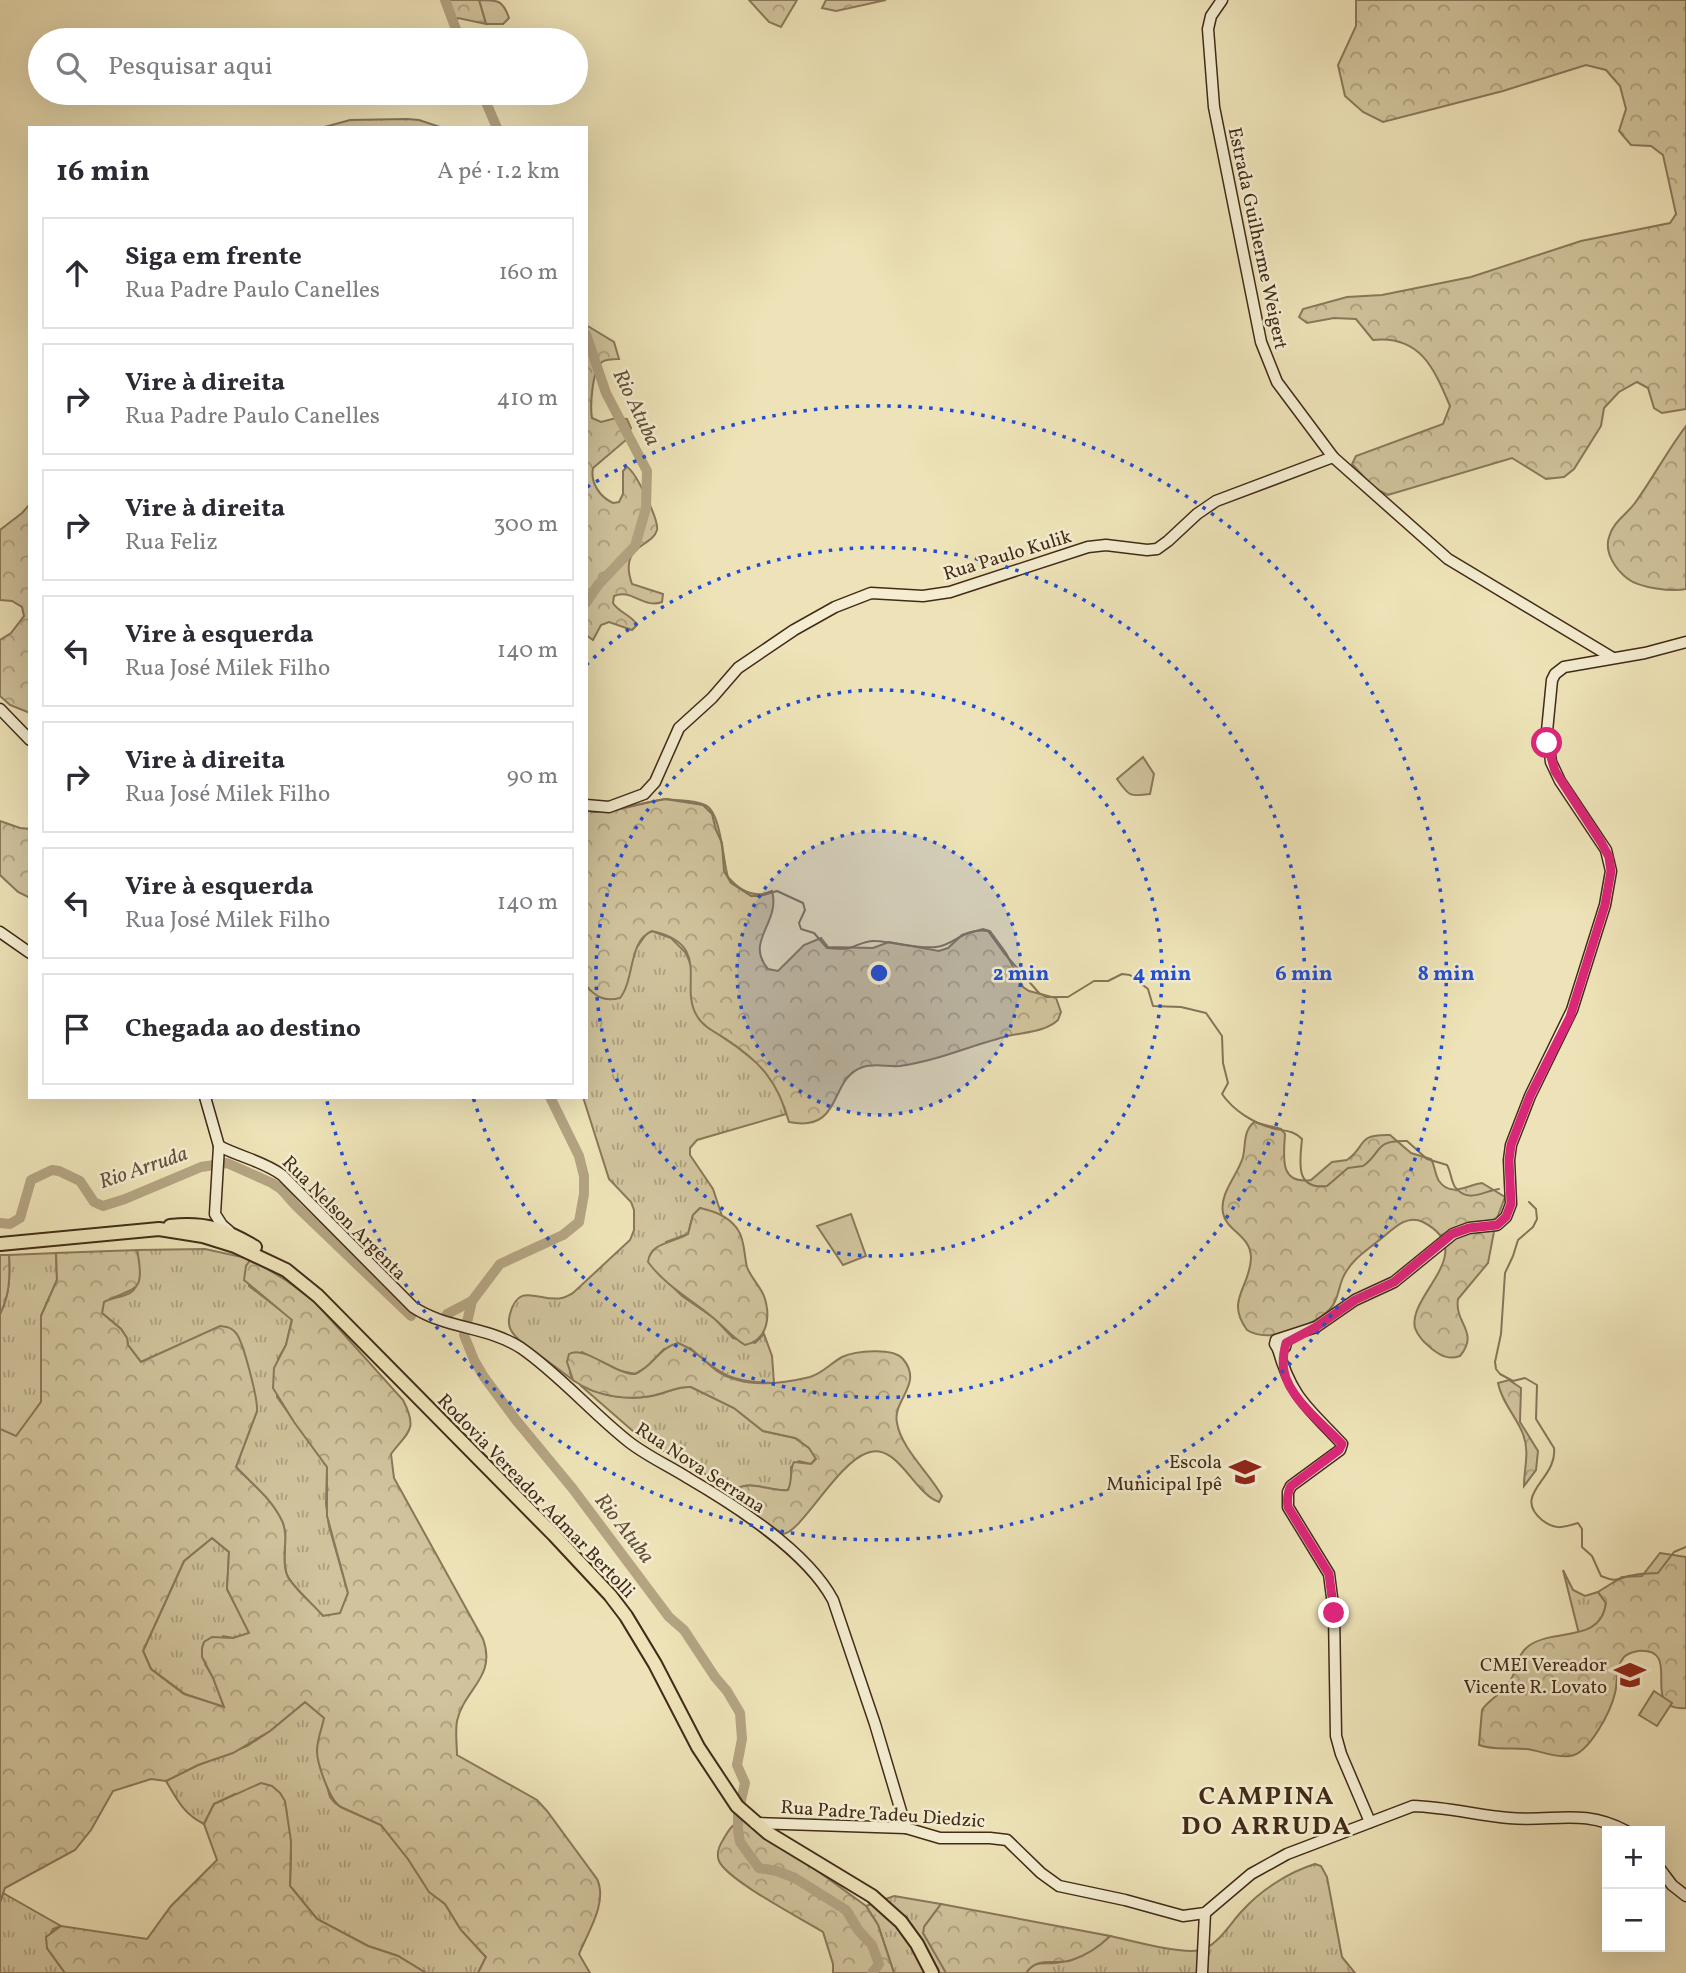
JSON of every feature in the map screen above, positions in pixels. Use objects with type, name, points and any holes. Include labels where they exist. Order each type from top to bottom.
[{"type":"highway","points":[[159,1229],[187,1224],[229,1231],[267,1254],[286,1270]]},
{"type":"highway","name":"Rodovia Vereador Admar Bertolli","points":[[0,1244],[159,1229],[203,1236],[235,1246],[286,1270],[318,1296],[610,1595],[655,1664],[698,1747],[737,1806],[751,1819],[872,1896],[901,1922],[917,1944],[932,1973]]},
{"type":"street","name":"Estrada Guilherme Weigert","points":[[1223,0],[1212,16],[1208,29],[1211,83],[1261,342],[1272,373],[1282,390],[1333,457],[1448,559],[1613,658]]},
{"type":"street","name":"Rua Paulo Kulik","points":[[588,805],[609,807],[644,794],[655,782],[679,728],[738,668],[794,630],[835,607],[871,593],[923,596],[950,592],[1088,547],[1105,545],[1157,549],[1196,514],[1216,501],[1333,457]]},
{"type":"street","points":[[1370,1822],[1340,1754],[1336,1736],[1334,1613],[1329,1574],[1288,1507],[1288,1492],[1291,1486],[1339,1450],[1342,1444],[1324,1428],[1300,1399],[1283,1368],[1283,1345],[1323,1323],[1355,1300],[1394,1282],[1452,1234],[1469,1228],[1493,1226],[1506,1217],[1511,1198],[1511,1145],[1530,1096],[1570,1017],[1605,905],[1611,871],[1606,850],[1551,762],[1546,731],[1552,680],[1564,667],[1645,653],[1686,642]]},
{"type":"street","points":[[0,709],[28,738]]},
{"type":"street","points":[[0,932],[28,952]]},
{"type":"street","points":[[206,1099],[219,1146],[215,1214],[229,1231]]},
{"type":"street","name":"Rua Nelson Argenta","points":[[219,1146],[240,1157],[267,1164],[282,1175],[398,1294],[427,1316],[441,1322]]},
{"type":"street","points":[[205,1226],[215,1214]]},
{"type":"street","name":"Rua Nova Serrana","points":[[441,1322],[482,1331],[520,1348],[630,1443],[727,1502],[789,1549],[823,1582],[833,1600],[868,1702],[906,1828]]},
{"type":"street","points":[[1202,1973],[1205,1913],[1251,1874],[1265,1865],[1413,1806],[1511,1818],[1592,1818],[1617,1826]]},
{"type":"street","name":"Rua Padre Tadeu Diedzic","points":[[751,1819],[906,1828],[940,1838],[1007,1840],[1041,1873],[1059,1886],[1183,1916],[1205,1913]]},
{"type":"street","points":[[1665,1876],[1686,1896]]},
{"type":"green space","points":[[444,0],[479,0],[486,24],[458,18],[452,24]]},
{"type":"green space","points":[[479,0],[499,2],[509,18],[503,24],[486,24]]},
{"type":"green space","points":[[749,0],[797,0],[781,27],[769,22]]},
{"type":"green space","points":[[826,0],[886,0],[836,11],[822,8]]},
{"type":"green space","points":[[1356,0],[1686,0],[1686,409],[1662,413],[1654,408],[1648,388],[1637,382],[1619,392],[1604,408],[1601,426],[1574,469],[1564,477],[1546,479],[1512,458],[1388,495],[1374,488],[1352,464],[1356,456],[1443,424],[1450,406],[1431,367],[1414,349],[1403,343],[1373,340],[1356,319],[1334,318],[1307,323],[1299,317],[1303,309],[1347,297],[1382,295],[1471,277],[1581,241],[1670,223],[1676,214],[1663,155],[1651,146],[1631,145],[1619,131],[1626,109],[1620,86],[1606,70],[1586,65],[1503,91],[1383,122],[1363,112],[1345,96],[1338,65],[1356,26]]},
{"type":"green space","points":[[407,119],[437,126],[328,126],[350,120]]},
{"type":"green space","points":[[588,326],[614,342],[619,359],[602,362],[596,372],[591,405],[592,418],[601,422],[616,418],[627,419],[631,428],[626,440],[593,468],[593,479],[600,493],[613,503],[619,502],[623,494],[623,471],[627,467],[641,486],[651,507],[657,530],[654,536],[632,554],[629,571],[632,584],[663,594],[662,602],[655,603],[626,595],[614,596],[613,603],[637,625],[632,630],[609,622],[601,625],[593,640],[588,636]]},
{"type":"green space","points":[[1686,426],[1686,589],[1665,590],[1648,587],[1628,579],[1615,566],[1608,549],[1609,537],[1617,523],[1642,494]]},
{"type":"green space","points":[[28,506],[28,712],[10,705],[0,696],[0,640],[11,633],[24,616],[22,607],[12,601],[0,600],[0,530]]},
{"type":"green space","points":[[1143,757],[1154,774],[1150,794],[1133,795],[1127,792],[1117,779]]},
{"type":"green space","points":[[657,800],[705,805],[715,817],[718,826],[728,877],[754,894],[772,891],[772,913],[761,940],[760,950],[768,969],[778,971],[804,945],[821,938],[828,947],[873,948],[889,942],[939,951],[948,948],[962,935],[983,929],[990,931],[1006,953],[1023,987],[1056,998],[1061,1012],[1058,1020],[1041,1029],[927,1060],[900,1066],[863,1067],[852,1073],[844,1082],[834,1103],[819,1120],[807,1123],[789,1122],[779,1095],[766,1074],[749,1056],[706,1027],[697,1016],[692,1004],[688,956],[683,946],[671,937],[652,931],[644,936],[635,952],[628,981],[620,998],[601,998],[588,987],[588,809],[616,810]]},
{"type":"green space","points":[[0,821],[28,829],[28,897],[18,892],[0,875]]},
{"type":"green space","points":[[652,931],[671,938],[686,953],[693,971],[692,1003],[705,1025],[761,1066],[779,1091],[786,1114],[697,1140],[690,1148],[690,1155],[713,1189],[722,1216],[700,1208],[693,1215],[688,1234],[666,1242],[669,1283],[682,1296],[714,1318],[733,1338],[755,1343],[764,1334],[772,1356],[774,1383],[728,1376],[690,1348],[664,1349],[648,1366],[635,1374],[616,1370],[582,1352],[570,1373],[573,1380],[518,1339],[510,1328],[510,1314],[519,1298],[531,1295],[554,1299],[573,1293],[630,1240],[634,1230],[634,1210],[631,1202],[609,1179],[584,1099],[588,1099],[588,988],[590,990],[637,947],[647,933]]},
{"type":"green space","points":[[1254,1122],[1281,1129],[1285,1134],[1285,1167],[1293,1178],[1311,1180],[1332,1162],[1347,1160],[1367,1139],[1390,1135],[1411,1153],[1431,1159],[1439,1181],[1449,1189],[1482,1183],[1505,1197],[1496,1221],[1488,1263],[1458,1299],[1459,1315],[1468,1340],[1460,1356],[1439,1354],[1422,1340],[1415,1328],[1415,1315],[1438,1274],[1444,1260],[1445,1247],[1439,1234],[1417,1220],[1396,1226],[1354,1262],[1345,1273],[1335,1302],[1323,1315],[1302,1327],[1278,1334],[1256,1334],[1247,1330],[1241,1320],[1238,1302],[1250,1268],[1250,1250],[1225,1219],[1223,1206],[1226,1191],[1241,1164],[1246,1134]]},
{"type":"green space","points":[[700,1208],[716,1213],[735,1225],[743,1243],[747,1267],[764,1296],[766,1326],[759,1338],[745,1345],[670,1285],[648,1262],[653,1250],[688,1234],[693,1215]]},
{"type":"green space","points":[[851,1214],[866,1256],[843,1265],[817,1226]]},
{"type":"green space","points":[[205,1249],[251,1259],[249,1286],[292,1319],[286,1345],[278,1359],[277,1397],[327,1467],[326,1504],[329,1526],[348,1593],[340,1614],[323,1616],[290,1580],[284,1562],[285,1534],[282,1521],[267,1499],[236,1467],[257,1411],[243,1348],[220,1327],[141,1362],[128,1345],[121,1329],[102,1313],[103,1302],[130,1293],[137,1285],[137,1250]]},
{"type":"green space","points":[[137,1250],[139,1282],[136,1287],[104,1302],[102,1313],[121,1329],[128,1345],[141,1362],[220,1326],[231,1328],[236,1333],[249,1371],[257,1411],[236,1467],[278,1513],[284,1528],[284,1562],[287,1575],[323,1616],[340,1613],[348,1593],[327,1516],[327,1467],[273,1388],[274,1368],[286,1345],[292,1320],[244,1280],[246,1266],[251,1259],[314,1301],[403,1400],[408,1410],[410,1425],[406,1435],[391,1454],[394,1478],[483,1639],[486,1652],[483,1673],[457,1721],[457,1755],[537,1800],[597,1879],[600,1888],[599,1907],[579,1954],[590,1973],[478,1973],[486,1957],[461,1930],[445,1904],[429,1892],[408,1859],[381,1825],[341,1807],[333,1798],[325,1782],[317,1751],[324,1718],[305,1702],[270,1731],[233,1753],[198,1765],[166,1781],[151,1779],[113,1791],[91,1830],[75,1850],[5,1888],[0,1902],[0,1429],[16,1436],[41,1402],[41,1316],[57,1280],[56,1253]],"holes":[[[212,1538],[229,1552],[227,1589],[249,1633],[233,1638],[212,1637],[204,1642],[202,1648],[202,1657],[224,1707],[184,1694],[151,1669],[143,1651],[184,1561]]]},
{"type":"green space","points":[[56,1253],[57,1280],[41,1316],[41,1402],[16,1437],[0,1429],[0,1314],[9,1285],[9,1255]]},
{"type":"green space","points":[[0,1255],[9,1255],[9,1271],[8,1292],[0,1314]]},
{"type":"green space","points":[[678,1343],[727,1377],[750,1383],[787,1382],[810,1377],[842,1357],[856,1353],[874,1351],[898,1355],[909,1368],[910,1376],[899,1407],[897,1423],[904,1442],[942,1496],[939,1502],[921,1489],[887,1454],[878,1451],[867,1453],[844,1470],[800,1522],[791,1531],[783,1534],[746,1508],[734,1490],[754,1486],[788,1490],[794,1462],[811,1464],[816,1459],[809,1448],[795,1438],[763,1431],[734,1408],[691,1387],[637,1398],[603,1394],[573,1380],[567,1362],[569,1354],[583,1353],[618,1370],[635,1374],[671,1345]]},
{"type":"green space","points":[[1509,1380],[1521,1388],[1520,1422],[1538,1451],[1536,1470],[1524,1486],[1525,1441],[1498,1383]]},
{"type":"green space","points":[[580,1385],[606,1394],[634,1398],[691,1387],[734,1408],[763,1431],[795,1438],[809,1448],[816,1458],[811,1464],[799,1461],[791,1467],[792,1482],[788,1490],[747,1486],[734,1490],[642,1439]]},
{"type":"green space","points":[[212,1538],[229,1552],[227,1589],[250,1633],[233,1638],[223,1636],[205,1664],[224,1707],[185,1694],[151,1669],[143,1651],[184,1561]]},
{"type":"green space","points":[[1660,1553],[1686,1557],[1686,1708],[1672,1707],[1664,1700],[1659,1659],[1652,1652],[1638,1651],[1627,1655],[1621,1661],[1609,1710],[1592,1740],[1577,1753],[1559,1756],[1527,1749],[1479,1745],[1482,1710],[1509,1683],[1525,1649],[1541,1640],[1576,1633],[1596,1624],[1606,1603],[1598,1592],[1622,1577],[1642,1576]]},
{"type":"green space","points":[[1563,1570],[1573,1590],[1585,1596],[1598,1592],[1606,1603],[1597,1623],[1579,1634]]},
{"type":"green space","points":[[1654,1691],[1672,1703],[1657,1726],[1639,1715]]},
{"type":"green space","points":[[305,1702],[325,1718],[317,1750],[330,1797],[341,1807],[381,1825],[429,1891],[445,1904],[461,1930],[486,1957],[478,1973],[426,1973],[398,1956],[368,1946],[317,1919],[290,1886],[291,1853],[288,1828],[235,1794],[214,1804],[204,1824],[186,1811],[166,1781],[247,1746]]},
{"type":"green space","points":[[261,1783],[272,1786],[285,1801],[291,1841],[290,1886],[317,1919],[368,1946],[398,1956],[426,1973],[65,1973],[47,1948],[46,1937],[61,1926],[147,1939],[171,1906],[217,1860],[204,1824],[214,1804]]},
{"type":"green space","points":[[747,1820],[866,1906],[878,1925],[894,1973],[833,1973],[833,1964],[823,1932],[750,1888],[725,1869],[718,1858],[720,1845],[732,1826]]},
{"type":"green space","points":[[1315,1864],[1321,1866],[1327,1877],[1342,1957],[1355,1973],[1026,1973],[1038,1964],[1061,1962],[1081,1955],[1110,1936],[1181,1950],[1206,1948],[1267,1889],[1295,1872]]},
{"type":"green space","points":[[3,1893],[61,1926],[53,1929],[47,1948],[65,1973],[0,1973],[0,1902]]},
{"type":"green space","points":[[894,1896],[941,1904],[924,1927],[946,1973],[894,1973],[878,1925],[866,1906]]},
{"type":"green space","points":[[941,1904],[1110,1936],[1083,1956],[1066,1962],[1036,1964],[1026,1973],[946,1973],[923,1933],[924,1927]]},
{"type":"waterway","name":"Rio Atuba","points":[[445,0],[456,28]]},
{"type":"waterway","name":"Rio Atuba","points":[[487,105],[496,126]]},
{"type":"waterway","name":"Rio Atuba","points":[[588,340],[606,393],[647,471],[646,508],[635,546],[598,585],[588,600]]},
{"type":"waterway","points":[[621,808],[665,799],[703,805],[712,814],[722,843],[724,871],[731,883],[751,896],[777,891],[803,903],[805,910],[799,923],[801,929],[814,933],[827,948],[846,949],[871,941],[936,947],[972,932],[988,931],[1039,993],[1046,997],[1068,997],[1094,981],[1108,981],[1122,974],[1130,975],[1148,989],[1153,1006],[1181,1007],[1206,1013],[1222,1036],[1223,1063],[1228,1083],[1222,1094],[1251,1119],[1265,1126],[1292,1132],[1302,1139],[1301,1172],[1309,1183],[1327,1186],[1348,1168],[1363,1166],[1383,1145],[1407,1141],[1427,1159],[1447,1165],[1455,1187],[1465,1195],[1499,1189]]},
{"type":"waterway","points":[[588,811],[609,811]]},
{"type":"waterway","name":"Rio Atuba","points":[[551,1099],[579,1156],[584,1176],[579,1222],[563,1235],[500,1264],[472,1301],[464,1335],[484,1377],[573,1489],[669,1617],[684,1630],[740,1713],[742,1739],[737,1765],[745,1783],[738,1814],[740,1842],[759,1868],[795,1878],[846,1910],[872,1945],[879,1964],[872,1973]]},
{"type":"waterway","name":"Rio Arruda","points":[[0,1223],[10,1224],[20,1218],[31,1180],[52,1170],[80,1181],[94,1202],[103,1206],[201,1167],[227,1163],[281,1189],[411,1316]]},
{"type":"waterway","points":[[1529,1202],[1536,1209],[1537,1219],[1533,1227],[1518,1240],[1505,1273],[1501,1334],[1495,1362],[1500,1374],[1513,1381],[1525,1378],[1537,1385],[1536,1419],[1554,1448],[1549,1469],[1533,1494],[1531,1502],[1534,1511],[1542,1520],[1555,1527],[1578,1523],[1582,1529],[1582,1547],[1592,1556],[1601,1576],[1612,1579],[1658,1573],[1674,1552],[1686,1547]]},
{"type":"waterway","name":"Rio Arruda","points":[[447,1314],[472,1301]]},
{"type":"place","name":"Escola Municipal Ipê","points":[[1245,1472]]},
{"type":"place","name":"CMEI Vereador Vicente R. Lovato","points":[[1630,1675]]},
{"type":"district","name":"CAMPINA DO ARRUDA","points":[[1267,1810]]},
{"type":"route","points":[[1334,1613],[1329,1574],[1288,1507],[1287,1501],[1291,1486],[1339,1450],[1342,1444],[1312,1415],[1292,1388],[1283,1368],[1286,1343],[1331,1318],[1355,1300],[1394,1282],[1452,1234],[1469,1228],[1497,1225],[1510,1209],[1511,1145],[1530,1096],[1570,1017],[1605,905],[1611,871],[1609,857],[1601,842],[1555,771],[1547,743]]}]
